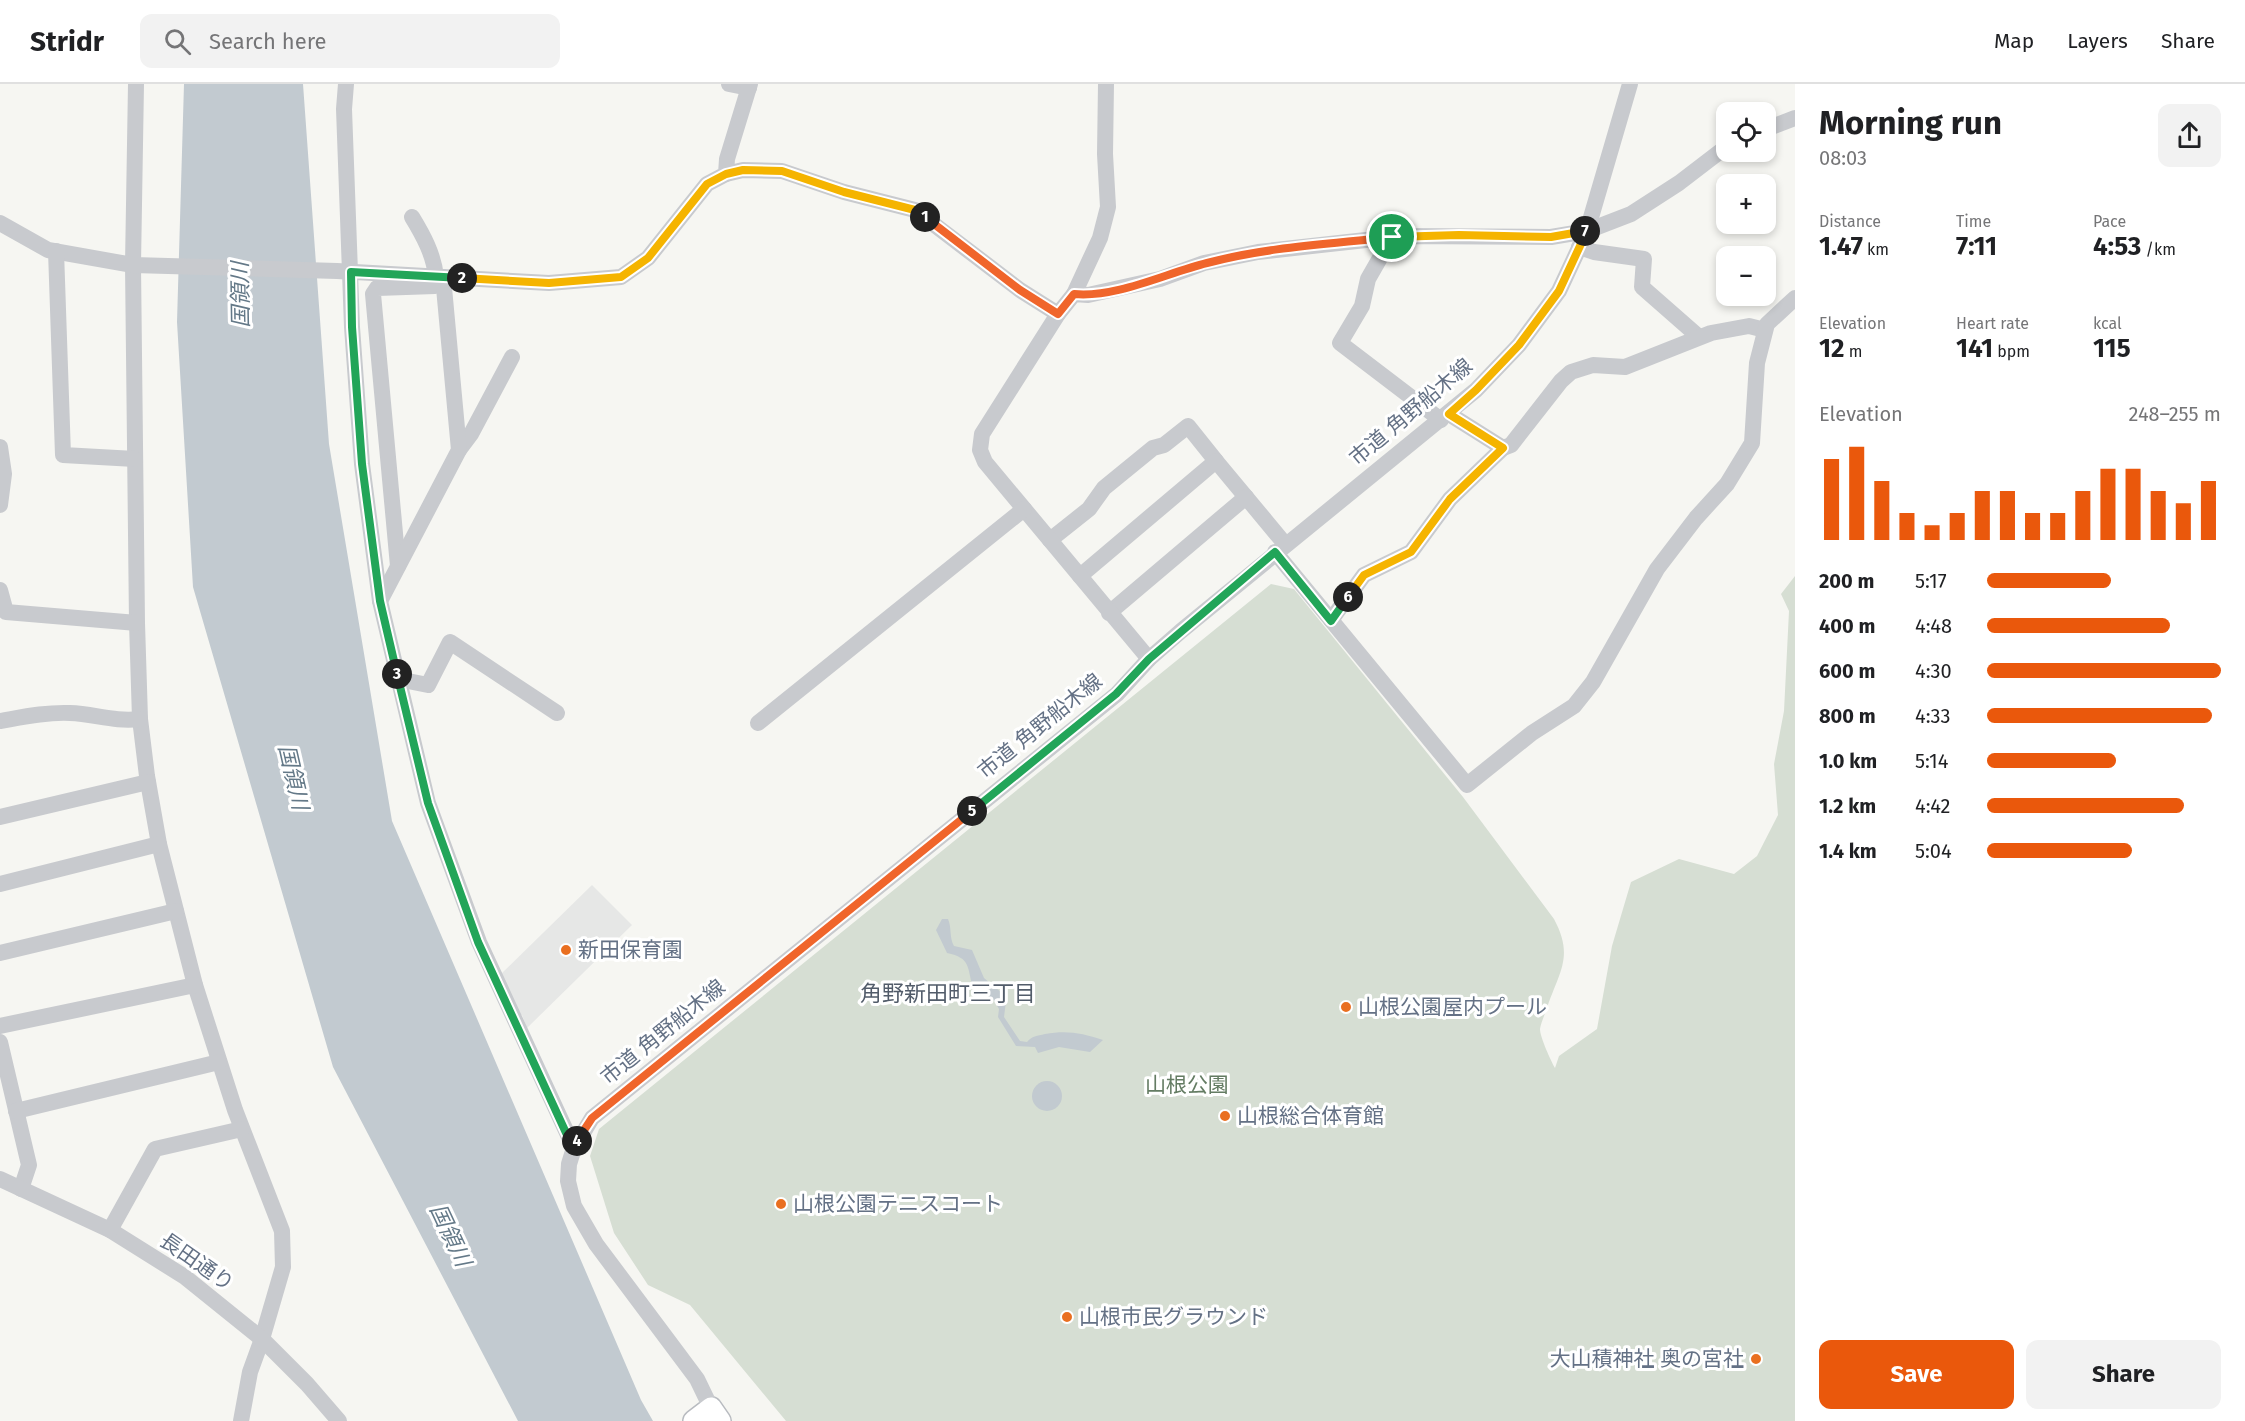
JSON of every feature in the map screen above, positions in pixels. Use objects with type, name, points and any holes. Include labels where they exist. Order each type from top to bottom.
[{"type":"main road","points":[[694,1421],[716,1414]]},
{"type":"street","points":[[136,84],[139,265],[135,459],[136,623],[140,719],[148,782],[159,844],[195,985],[242,1129],[282,1231],[283,1267],[250,1372],[241,1421]]},
{"type":"street","points":[[346,84],[344,272],[352,327],[362,464],[380,601],[428,803],[478,942],[573,1148]]},
{"type":"street","points":[[726,174],[727,159],[749,86],[729,84]]},
{"type":"street","points":[[1106,84],[1105,154],[1108,207],[1100,238],[1074,294],[1058,314],[982,434],[980,450],[985,462],[1149,659]]},
{"type":"street","name":"市道 角野船木線","points":[[716,1414],[697,1379],[596,1244],[574,1206],[568,1181],[573,1148],[592,1118],[1116,694],[1149,659],[1280,548],[1476,390],[1519,345],[1559,291],[1587,231],[1630,84]]},
{"type":"street","points":[[1776,125],[1795,118]]},
{"type":"street","points":[[1074,294],[1088,295],[1150,281],[1204,263],[1258,252],[1392,237],[1448,235],[1551,237],[1587,231],[1631,214],[1679,183],[1716,155]]},
{"type":"street","points":[[0,223],[48,250],[139,265],[344,272],[441,280],[549,283],[621,277],[648,258],[707,184],[726,174],[743,170],[782,171],[844,192],[915,210],[1011,284],[1058,314]]},
{"type":"street","points":[[412,217],[423,234],[441,280],[459,450]]},
{"type":"street","points":[[1392,237],[1368,279],[1362,306],[1340,343],[1445,417],[1503,448]]},
{"type":"street","points":[[1579,248],[1644,258],[1642,287],[1699,337]]},
{"type":"street","points":[[56,251],[63,455],[135,459]]},
{"type":"street","points":[[398,566],[373,294],[377,288],[441,280]]},
{"type":"street","points":[[1050,540],[1089,509],[1104,488],[1153,448],[1164,445],[1188,426],[1246,497],[1331,621],[1467,785],[1533,733],[1574,706],[1593,682],[1657,569],[1696,518],[1727,484],[1752,443],[1757,363],[1767,324],[1795,298]]},
{"type":"street","points":[[1331,621],[1364,575],[1411,552],[1450,499],[1503,448],[1511,445],[1561,381],[1571,372],[1593,365],[1625,367],[1699,337],[1749,326],[1765,330]]},
{"type":"street","points":[[380,601],[459,450],[471,434],[512,357]]},
{"type":"street","points":[[0,447],[4,474],[0,505]]},
{"type":"street","points":[[1080,576],[1216,461]]},
{"type":"street","points":[[1109,613],[1246,497]]},
{"type":"street","points":[[758,723],[1024,509]]},
{"type":"street","points":[[0,590],[6,612],[136,623]]},
{"type":"street","points":[[398,679],[428,685],[450,642],[557,713]]},
{"type":"street","points":[[0,721],[44,714],[72,713],[123,721],[140,719]]},
{"type":"street","points":[[0,817],[148,782]]},
{"type":"street","points":[[0,884],[159,844]]},
{"type":"street","points":[[0,953],[176,911]]},
{"type":"street","points":[[0,1026],[195,985]]},
{"type":"street","points":[[0,1042],[2,1060],[29,1165],[21,1189]]},
{"type":"street","points":[[16,1111],[219,1062]]},
{"type":"street","points":[[110,1230],[155,1149],[242,1129]]},
{"type":"street","name":"長田通り","points":[[0,1179],[110,1230],[185,1277],[262,1339],[307,1384],[339,1421]]},
{"type":"shaded area","name":"新田保育園","points":[[592,885],[632,925],[527,1028],[522,1015],[517,1016],[501,974]]},
{"type":"green space","name":"山根公園","points":[[1795,576],[1795,1421],[786,1421],[690,1305],[648,1285],[614,1233],[590,1156],[599,1129],[1271,584],[1294,589],[1463,797],[1554,919],[1560,933],[1564,955],[1540,1033],[1555,1068],[1559,1056],[1597,1029],[1612,946],[1631,882],[1679,859],[1734,874],[1757,856],[1778,815],[1774,764],[1784,711],[1789,611],[1781,594]]},
{"type":"water","name":"国領川","points":[[184,84],[303,84],[329,444],[392,821],[641,1400],[653,1421],[518,1421],[333,1067],[193,587],[177,322]]},
{"type":"water","points":[[942,919],[948,919],[954,946],[972,950],[984,978],[1002,993],[1006,1001],[1004,1017],[1020,1041],[1027,1042],[1037,1036],[1060,1032],[1081,1034],[1103,1040],[1090,1052],[1059,1047],[1038,1053],[1035,1047],[1016,1046],[998,1017],[999,1009],[993,999],[973,988],[967,964],[964,961],[947,953],[936,930]]},
{"type":"water","points":[[1047,1081],[1058,1085],[1062,1096],[1058,1107],[1047,1111],[1036,1107],[1032,1096],[1036,1085]]},
{"type":"place","name":"新田保育園","points":[[566,950]]},
{"type":"place","name":"山根公園屋内プール","points":[[1346,1007]]},
{"type":"place","name":"山根総合体育館","points":[[1225,1116]]},
{"type":"place","name":"山根公園テニスコート","points":[[781,1204]]},
{"type":"place","name":"山根市民グラウンド","points":[[1067,1317]]},
{"type":"place","name":"大山積神社 奥の宮社","points":[[1756,1359]]},
{"type":"district","name":"角野新田町三丁目","points":[[948,993]]},
{"type":"route","points":[[743,170],[782,171],[844,192],[915,210],[1020,290],[1058,314],[1074,294],[1088,295],[1160,279],[1204,263],[1258,252],[1392,237],[1459,235],[1551,237],[1587,231],[1559,291],[1519,345],[1476,390],[1449,414],[1503,448],[1450,499],[1411,552],[1364,575],[1331,621],[1275,552],[1149,659],[1116,694],[592,1118],[573,1148],[478,942],[428,803],[380,601],[362,464],[352,327],[351,272],[549,283],[621,277],[648,258],[707,184],[726,174],[743,170]]}]
